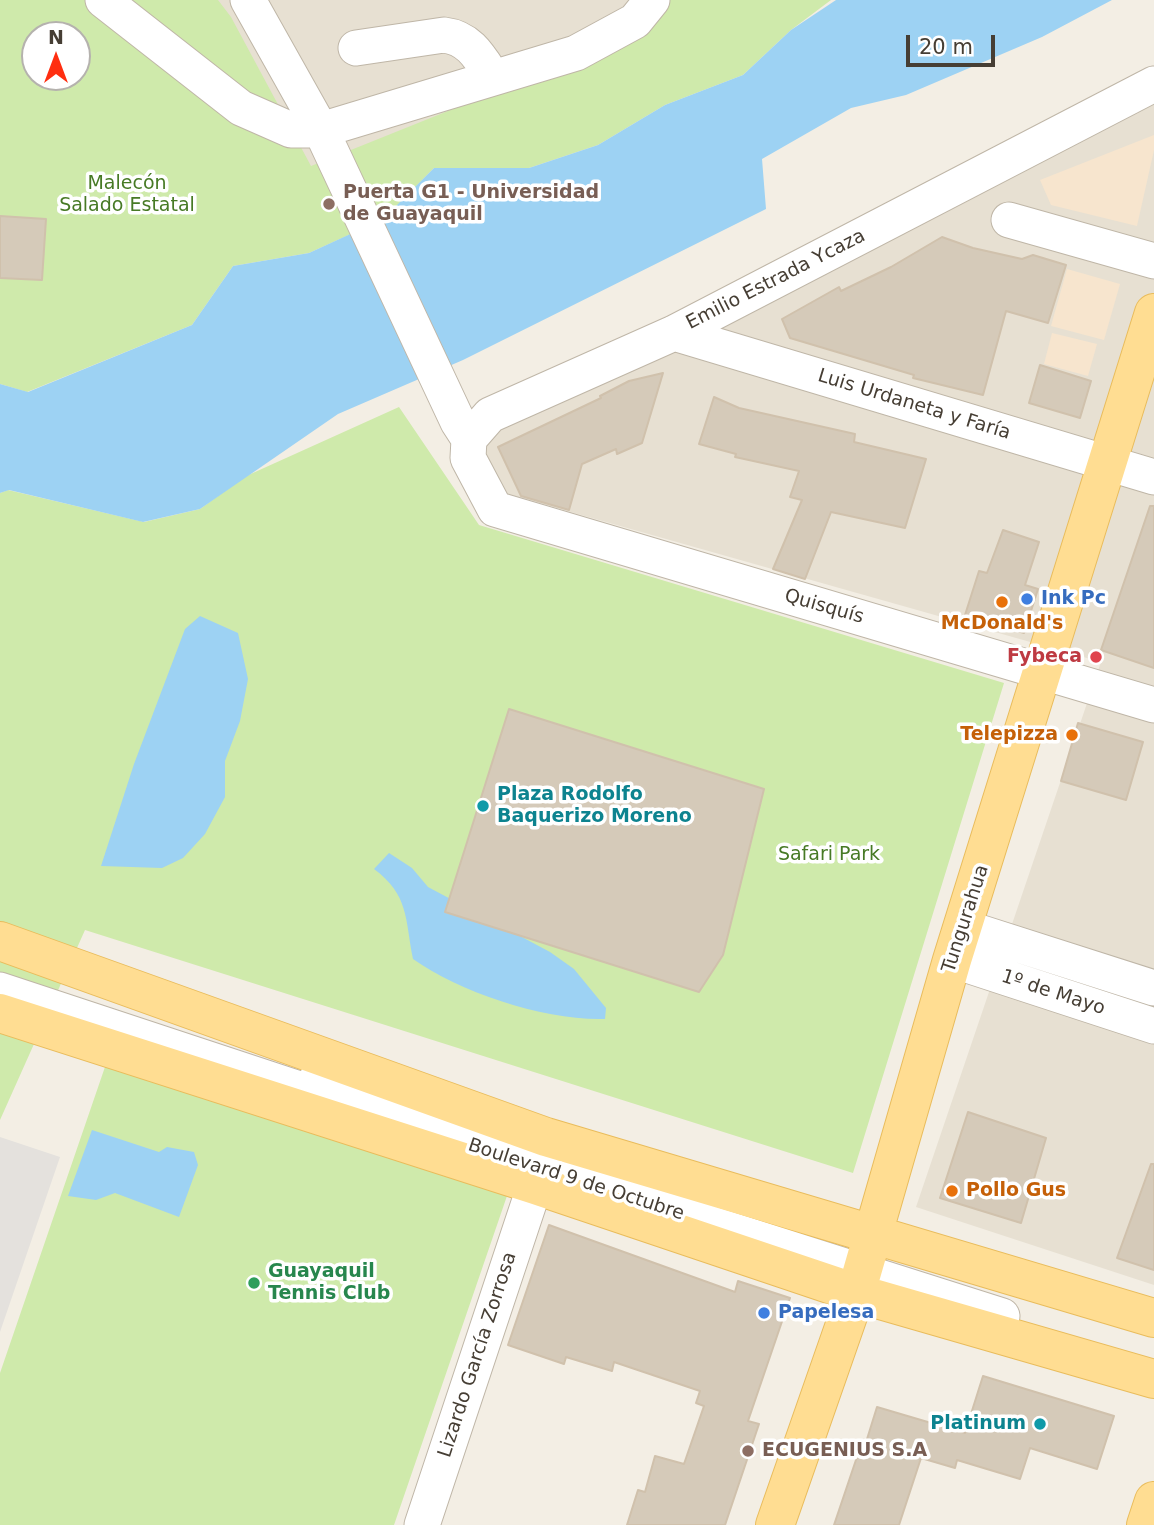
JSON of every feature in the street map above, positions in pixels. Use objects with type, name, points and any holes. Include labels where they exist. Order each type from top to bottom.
[{"type":"main road","name":"Tungurahua","points":[[775,1525],[859,1283],[958,943],[1154,313]]},
{"type":"main road","name":"Boulevard 9 de Octubre","points":[[0,941],[546,1137],[873,1237],[1154,1318]]},
{"type":"main road","name":"Boulevard 9 de Octubre","points":[[0,1013],[535,1185],[859,1283],[1154,1379]]},
{"type":"main road","points":[[1146,1525],[1154,1501]]},
{"type":"street","points":[[103,0],[242,108],[292,130],[321,130],[586,48],[635,21],[652,0]]},
{"type":"street","points":[[248,0],[321,130],[461,426]]},
{"type":"street","points":[[356,48],[444,35],[455,37],[471,46],[492,76]]},
{"type":"street","name":"Emilio Estrada Ycaza","points":[[461,426],[674,333],[1154,84]]},
{"type":"street","points":[[1009,220],[1154,261]]},
{"type":"street","name":"Luis Urdaneta y Faría","points":[[674,333],[1154,477]]},
{"type":"street","name":"Quisquís","points":[[461,426],[468,458],[495,509],[1154,705]]},
{"type":"street","name":"1º de Mayo","points":[[958,943],[1154,988]]},
{"type":"street","name":"1º de Mayo","points":[[958,943],[1154,1026]]},
{"type":"street","name":"Boulevard 9 de Octubre","points":[[0,966],[540,1155],[838,1247],[873,1237]]},
{"type":"street","name":"Boulevard 9 de Octubre","points":[[0,990],[859,1283],[1154,1362]]},
{"type":"street","name":"Lizardo García Zorrosa","points":[[422,1525],[535,1185]]},
{"type":"shaded area","points":[[0,0],[694,0],[12,323]]},
{"type":"shaded area","points":[[1154,90],[1154,1285],[916,1207],[1101,662],[461,481],[445,423]]},
{"type":"shaded area","points":[[1154,135],[1154,150],[1137,226],[1051,205],[1040,180]]},
{"type":"shaded area","points":[[1067,269],[1120,284],[1104,340],[1051,326]]},
{"type":"shaded area","points":[[1052,333],[1097,344],[1088,376],[1044,364]]},
{"type":"shaded area","points":[[0,1137],[60,1157],[0,1332]]},
{"type":"green space","name":"Malecón Salado Estatal","points":[[0,0],[218,0],[231,17],[311,166],[540,74],[667,0],[831,0],[791,30],[743,75],[665,105],[598,145],[529,168],[434,168],[384,219],[309,253],[233,266],[192,325],[27,392],[0,384]]},
{"type":"green space","name":"Plaza Rodolfo Baquerizo Moreno","points":[[399,407],[479,525],[1004,683],[853,1173],[85,930],[0,1120],[0,493],[8,490],[144,522],[200,509],[244,477]]},
{"type":"green space","name":"Guayaquil Tennis Club","points":[[106,1064],[508,1193],[394,1525],[0,1525],[0,1373]]},
{"type":"water","points":[[836,0],[1112,0],[1042,37],[906,95],[851,108],[762,159],[766,209],[463,360],[338,414],[200,509],[143,522],[9,490],[0,493],[0,384],[28,392],[192,325],[233,266],[309,253],[383,219],[434,168],[529,168],[598,145],[665,105],[743,75],[791,30]]},
{"type":"water","points":[[200,616],[238,633],[248,679],[240,721],[225,761],[225,797],[205,834],[183,858],[162,868],[101,866],[134,764],[185,629]]},
{"type":"water","points":[[389,853],[412,868],[428,887],[550,952],[574,969],[606,1008],[605,1019],[557,1015],[505,1002],[455,983],[413,959],[400,898],[394,888],[374,869]]},
{"type":"water","points":[[92,1130],[159,1152],[167,1147],[194,1152],[198,1165],[179,1217],[115,1193],[96,1200],[68,1196]]},
{"type":"building","points":[[0,216],[46,219],[42,280],[0,278]]},
{"type":"building","points":[[942,237],[973,248],[1022,259],[1033,255],[1066,265],[1048,323],[1006,311],[983,395],[913,378],[914,375],[790,338],[782,319],[839,287],[841,291],[891,267]]},
{"type":"building","points":[[1040,365],[1091,381],[1080,418],[1029,403]]},
{"type":"building","points":[[663,373],[642,443],[617,454],[616,449],[582,464],[569,510],[521,496],[498,447],[601,398],[600,396],[629,381]]},
{"type":"building","points":[[714,397],[739,408],[855,434],[854,442],[926,459],[905,528],[831,512],[805,579],[773,569],[802,500],[790,497],[799,471],[735,457],[736,454],[699,444]]},
{"type":"building","points":[[1150,506],[1154,506],[1154,668],[1101,650]]},
{"type":"building","name":"McDonald's","points":[[1003,530],[1039,542],[1025,585],[1038,589],[1024,633],[965,615],[979,571],[987,573]]},
{"type":"building","points":[[509,709],[764,789],[723,955],[699,992],[445,912]]},
{"type":"building","points":[[1078,723],[1143,742],[1126,800],[1061,781]]},
{"type":"building","points":[[968,1112],[1046,1138],[1021,1223],[940,1198]]},
{"type":"building","points":[[1151,1164],[1154,1164],[1154,1270],[1117,1258]]},
{"type":"building","points":[[549,1225],[735,1292],[738,1281],[790,1298],[748,1421],[759,1424],[725,1525],[627,1525],[638,1490],[645,1492],[655,1456],[684,1464],[704,1406],[696,1403],[700,1391],[614,1362],[612,1371],[566,1357],[564,1364],[508,1345]]},
{"type":"building","points":[[983,1376],[1114,1416],[1097,1469],[1030,1448],[1020,1479],[957,1460],[955,1468],[921,1458],[899,1525],[834,1525],[859,1451],[863,1452],[877,1407],[965,1433]]},
{"type":"place","name":"Puerta G1 - Universidad de Guayaquil","points":[[329,204]]},
{"type":"place","name":"Ink Pc","points":[[1027,599]]},
{"type":"place","name":"McDonald's","points":[[1002,602]]},
{"type":"place","name":"Fybeca","points":[[1096,657]]},
{"type":"place","name":"Telepizza","points":[[1072,735]]},
{"type":"place","name":"Plaza Rodolfo Baquerizo Moreno","points":[[483,806]]},
{"type":"place","name":"Pollo Gus","points":[[952,1191]]},
{"type":"place","name":"Guayaquil Tennis Club","points":[[254,1283]]},
{"type":"place","name":"Papelesa","points":[[764,1313]]},
{"type":"place","name":"Platinum","points":[[1040,1424]]},
{"type":"place","name":"ECUGENIUS S.A","points":[[748,1451]]},
{"type":"park label","name":"Safari Park","points":[[829,855]]}]
